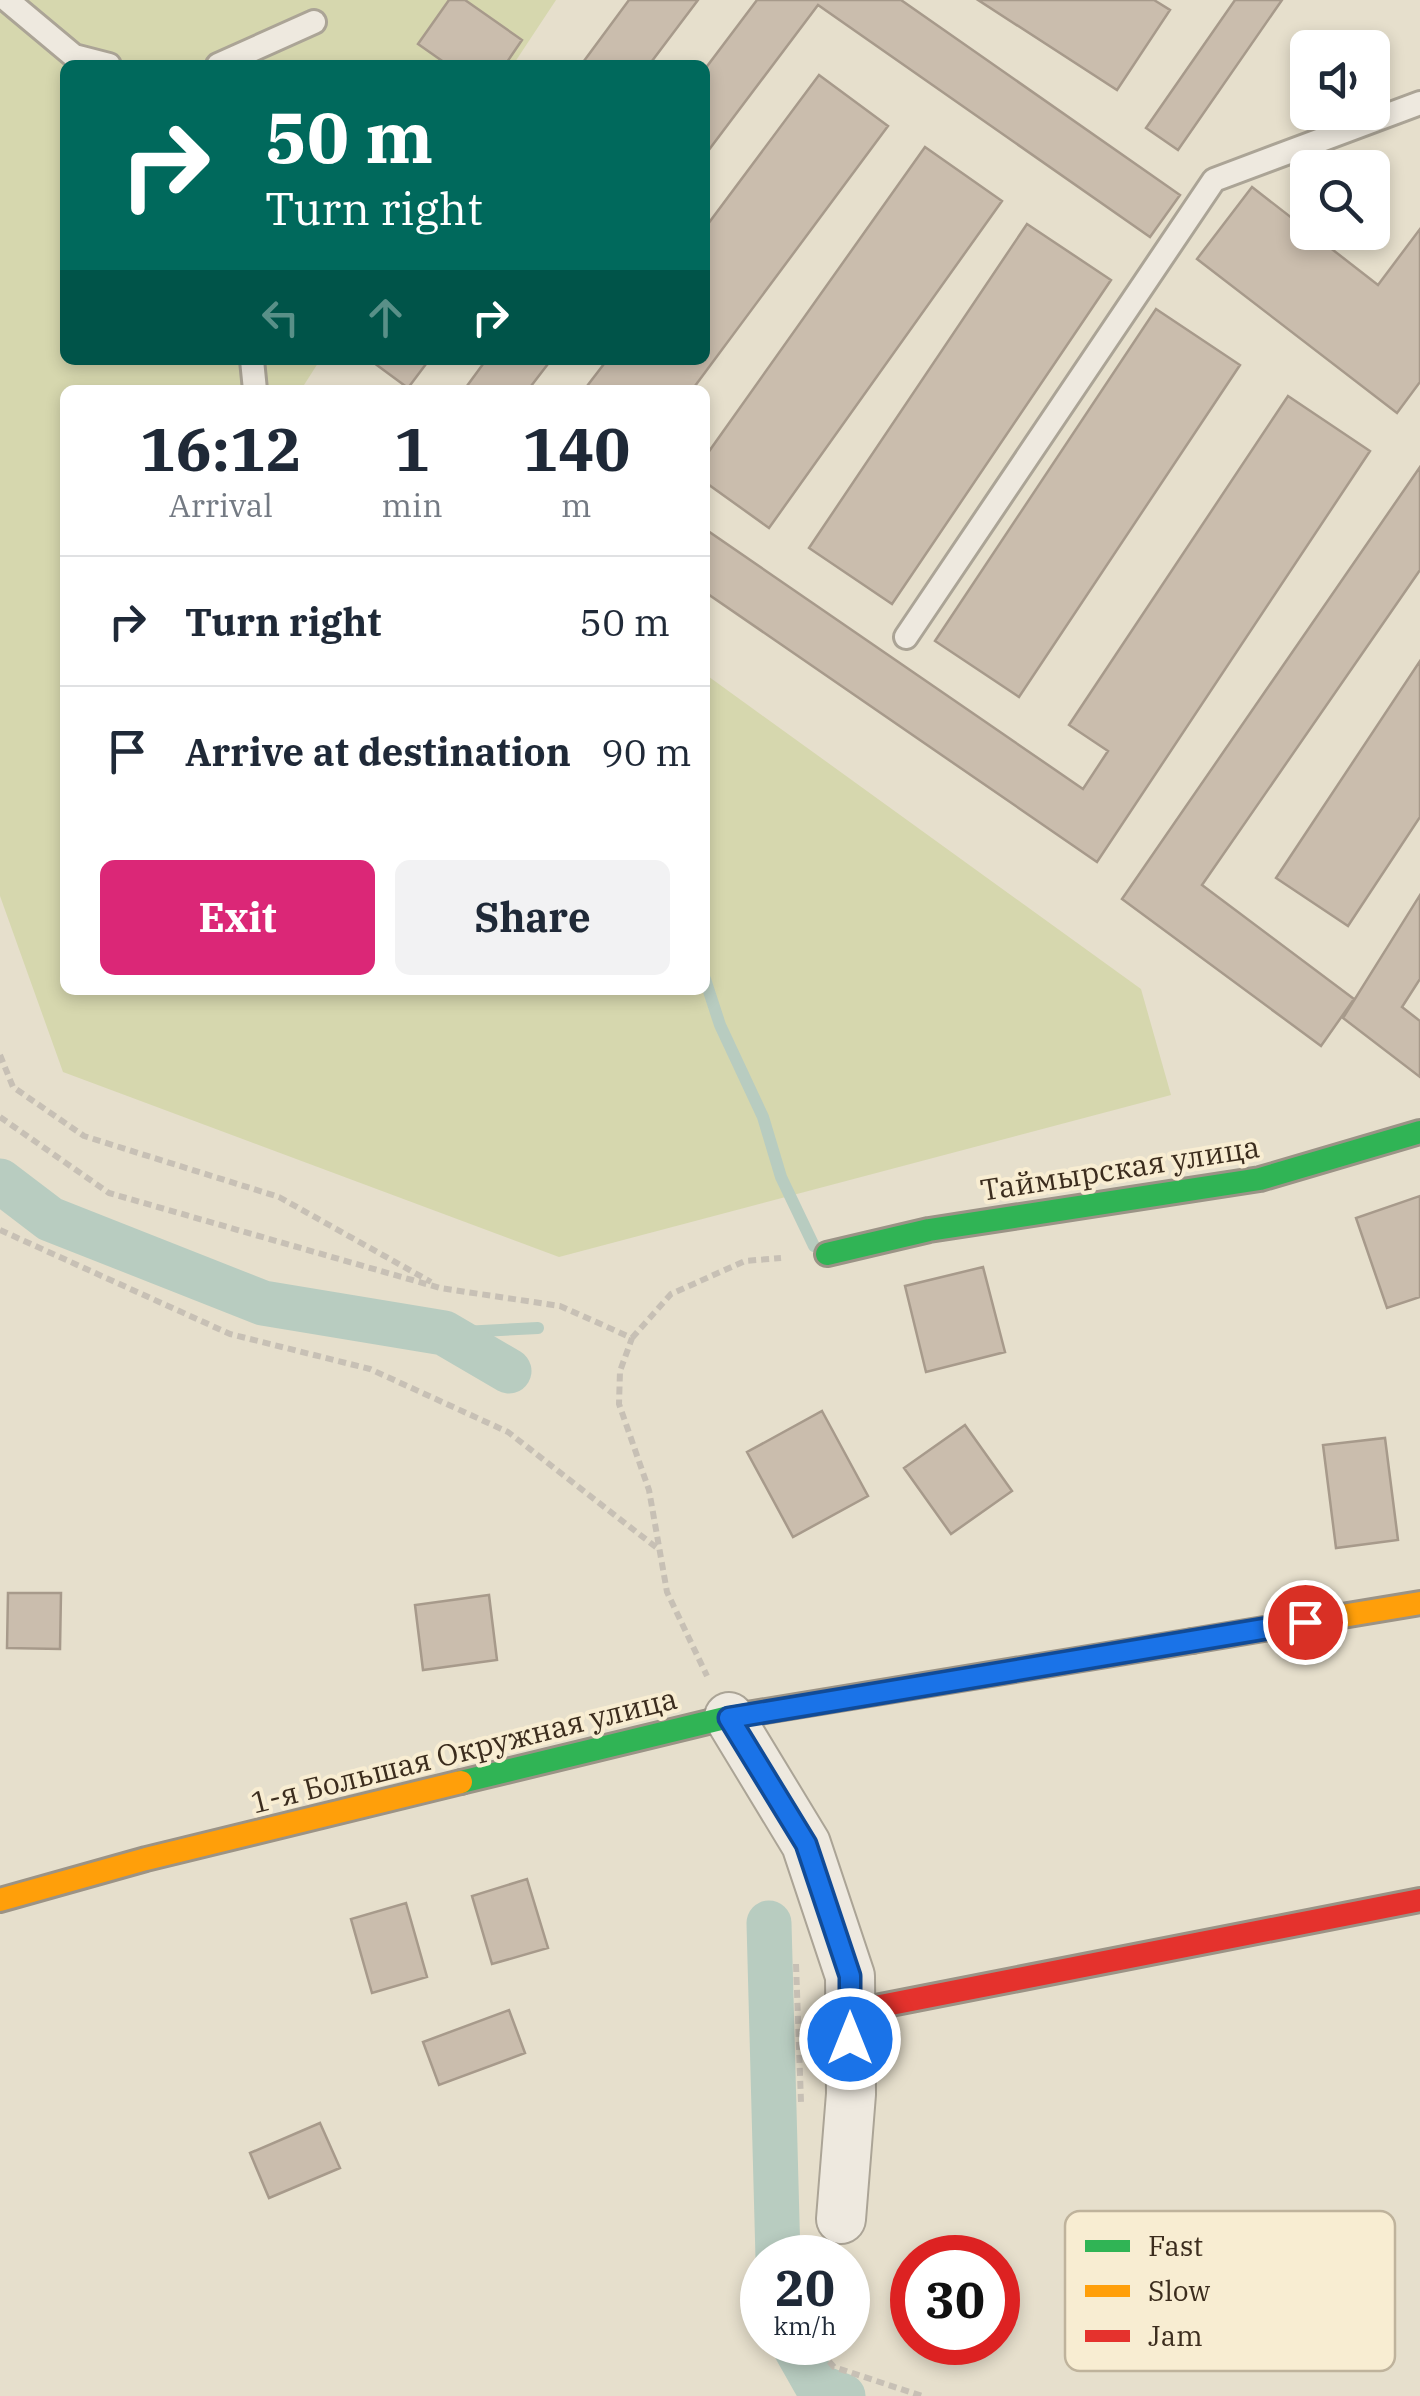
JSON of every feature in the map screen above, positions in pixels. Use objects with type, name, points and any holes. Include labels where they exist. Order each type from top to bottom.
[{"type":"street","name":"Таймырская улица","points":[[827,1254],[929,1230],[1260,1179],[1420,1132]]},
{"type":"street","name":"1-я Большая Окружная улица","points":[[0,1900],[146,1859],[729,1718],[1420,1603]]},
{"type":"street","points":[[729,1718],[806,1844],[850,1976],[851,2094],[820,2218]]},
{"type":"street","points":[[850,2012],[1420,1900]]},
{"type":"lane","points":[[7,0],[74,56],[89,60]]},
{"type":"lane","points":[[229,60],[314,22]]},
{"type":"lane","points":[[906,637],[1214,180],[1420,103]]},
{"type":"path","points":[[0,1055],[13,1086],[84,1136],[279,1197],[440,1288]]},
{"type":"path","points":[[0,1117],[109,1192],[440,1288],[560,1306],[632,1338]]},
{"type":"path","points":[[0,1230],[230,1334],[370,1369],[508,1432],[657,1548]]},
{"type":"path","points":[[729,1718],[667,1592],[649,1490],[620,1404],[620,1372],[632,1338],[671,1294],[745,1260],[792,1257]]},
{"type":"path","points":[[796,1950],[802,2104]]},
{"type":"path","points":[[809,2235],[820,2218]]},
{"type":"path","points":[[832,2365],[922,2396]]},
{"type":"green space","points":[[0,0],[556,0],[516,60],[60,60],[60,365],[317,365],[304,385],[60,385],[60,995],[710,995],[710,678],[1141,989],[1171,1095],[559,1257],[63,1072],[0,896]]},
{"type":"building","points":[[449,0],[465,0],[522,40],[508,60],[441,60],[418,44]]},
{"type":"building","points":[[629,0],[698,0],[653,60],[585,60]]},
{"type":"building","points":[[757,0],[901,0],[1180,195],[1150,237],[818,5],[710,148],[710,62]]},
{"type":"building","points":[[978,0],[1154,0],[1170,10],[1117,90]]},
{"type":"building","points":[[1235,0],[1282,0],[1178,150],[1146,128]]},
{"type":"building","points":[[819,75],[888,126],[696,385],[588,385],[603,365],[710,365],[710,221]]},
{"type":"building","points":[[925,147],[1002,201],[769,528],[710,486],[710,450]]},
{"type":"building","points":[[1252,187],[1290,217],[1290,250],[1333,250],[1378,285],[1420,229],[1420,382],[1397,413],[1197,259]]},
{"type":"building","points":[[1027,224],[1111,280],[892,604],[809,548]]},
{"type":"building","points":[[1156,309],[1240,365],[1019,697],[935,641]]},
{"type":"building","points":[[377,365],[425,365],[410,385],[404,385]]},
{"type":"building","points":[[482,365],[547,365],[532,385],[468,385]]},
{"type":"building","points":[[1288,396],[1370,451],[1097,862],[710,595],[710,532],[1083,789],[1108,751],[1069,725]]},
{"type":"building","points":[[1420,467],[1420,570],[1202,885],[1354,999],[1321,1046],[1122,899]]},
{"type":"building","points":[[1420,661],[1420,817],[1348,926],[1276,878]]},
{"type":"building","points":[[1420,895],[1420,979],[1402,1007],[1420,1021],[1420,1077],[1343,1018]]},
{"type":"building","points":[[1420,1196],[1420,1297],[1387,1308],[1356,1218]]},
{"type":"building","points":[[983,1267],[1005,1352],[926,1372],[905,1286]]},
{"type":"building","points":[[822,1411],[868,1496],[793,1537],[747,1452]]},
{"type":"building","points":[[965,1425],[1012,1491],[951,1534],[904,1468]]},
{"type":"building","points":[[1385,1438],[1398,1540],[1336,1548],[1323,1445]]},
{"type":"building","points":[[8,1593],[61,1593],[60,1649],[7,1648]]},
{"type":"building","points":[[489,1595],[497,1660],[423,1670],[415,1605]]},
{"type":"building","points":[[527,1879],[548,1948],[492,1964],[472,1896]]},
{"type":"building","points":[[406,1903],[427,1977],[372,1993],[351,1919]]},
{"type":"building","points":[[509,2010],[525,2053],[439,2085],[423,2042]]},
{"type":"building","points":[[320,2123],[340,2168],[269,2198],[250,2153]]},
{"type":"waterway","points":[[710,994],[763,1117],[781,1177],[814,1246]]},
{"type":"waterway","points":[[0,1181],[50,1219],[263,1303],[444,1333],[509,1371]]},
{"type":"waterway","points":[[444,1333],[538,1328]]},
{"type":"waterway","points":[[769,1923],[777,2235]]},
{"type":"waterway","points":[[805,2365],[817,2386],[843,2396]]},
{"type":"traffic: fast","points":[[827,1254],[929,1230],[1260,1179],[1420,1132]]},
{"type":"traffic: fast","points":[[461,1782],[729,1717],[1192,1641]]},
{"type":"traffic: slow","points":[[1192,1641],[1420,1603]]},
{"type":"traffic: slow","points":[[0,1900],[146,1859],[461,1782]]},
{"type":"traffic: jam","points":[[850,2012],[1420,1900]]},
{"type":"route","points":[[850,2039],[850,1976],[806,1844],[729,1718],[1305,1622]]}]
